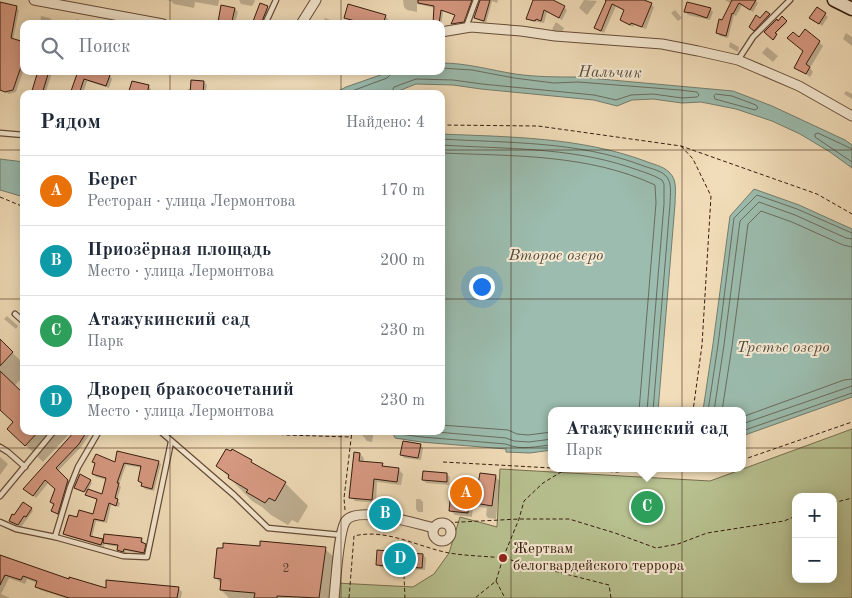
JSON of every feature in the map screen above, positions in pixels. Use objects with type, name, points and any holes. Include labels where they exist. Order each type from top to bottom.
[{"type":"street","points":[[34,0],[141,20]]},
{"type":"street","points":[[304,20],[316,0]]},
{"type":"street","points":[[834,0],[852,10]]},
{"type":"street","points":[[445,31],[466,28],[521,31],[555,36],[662,44],[738,60],[799,86],[852,116]]},
{"type":"street","points":[[334,598],[342,536],[346,521],[350,516],[361,514],[381,516],[434,528]]},
{"type":"street","points":[[442,522],[447,524],[451,528],[450,538],[446,541],[440,541],[433,534],[434,528],[442,522]]},
{"type":"lane","points":[[267,20],[276,0]]},
{"type":"lane","points":[[466,28],[476,0]]},
{"type":"lane","points":[[738,60],[752,37],[790,0]]},
{"type":"lane","points":[[0,133],[20,135]]},
{"type":"lane","points":[[15,314],[20,318]]},
{"type":"lane","points":[[0,496],[51,435]]},
{"type":"lane","points":[[55,537],[78,467],[97,435]]},
{"type":"lane","points":[[164,435],[234,495],[268,528],[342,536]]},
{"type":"lane","points":[[0,522],[16,529],[55,537],[124,556],[147,557],[164,483],[171,442]]},
{"type":"lane","points":[[0,447],[25,467]]},
{"type":"path","points":[[445,125],[538,126],[680,146],[817,194],[852,214]]},
{"type":"path","points":[[680,146],[693,158],[711,196],[702,345],[694,407]]},
{"type":"path","points":[[0,197],[20,205]]},
{"type":"path","points":[[746,459],[852,422]]},
{"type":"path","points":[[286,435],[351,437],[344,498],[346,521]]},
{"type":"path","points":[[443,462],[548,468]]},
{"type":"path","points":[[475,598],[496,582],[524,501],[543,483],[561,472]]},
{"type":"path","points":[[837,502],[852,498]]},
{"type":"path","points":[[442,522],[569,519],[656,548],[678,544],[707,532],[784,521],[792,518]]},
{"type":"path","points":[[349,598],[354,536],[366,533],[383,535],[449,553],[503,558],[609,585],[611,598]]},
{"type":"path","points":[[404,575],[405,598]]},
{"type":"path","points":[[496,582],[505,598]]},
{"type":"green space","points":[[852,429],[852,598],[334,598],[336,583],[413,587],[434,574],[449,553],[460,517],[497,527],[500,469],[710,481],[735,472],[746,472],[746,468]]},
{"type":"water","points":[[445,63],[451,63],[523,75],[578,77],[733,91],[772,106],[845,140],[852,145],[852,168],[800,134],[772,121],[736,109],[701,102],[682,103],[653,99],[632,100],[617,106],[594,100],[453,85],[416,84],[401,90],[340,90],[380,75],[445,75]]},
{"type":"water","name":"Второе озеро","points":[[445,134],[544,140],[595,147],[657,165],[672,175],[675,187],[675,204],[658,407],[548,407],[548,451],[530,453],[506,452],[506,449],[395,438],[394,435],[445,435]]},
{"type":"water","points":[[0,159],[20,162],[20,196],[0,190]]},
{"type":"water","name":"Третье озеро","points":[[754,189],[799,205],[852,229],[852,397],[746,435],[746,407],[703,407],[730,216]]},
{"type":"building","points":[[418,0],[472,0],[464,22],[451,24],[455,15],[441,10],[440,20],[433,20],[434,6],[418,3]]},
{"type":"building","points":[[480,0],[490,0],[484,21],[474,18]]},
{"type":"building","points":[[533,0],[553,0],[565,6],[559,18],[544,10],[541,21],[536,19],[535,21],[526,19]]},
{"type":"building","points":[[605,0],[644,0],[652,3],[642,27],[631,23],[630,25],[620,20],[624,10],[612,4],[601,31],[594,28]]},
{"type":"building","points":[[732,0],[756,0],[750,10],[739,3],[732,13],[726,36],[716,33],[719,19],[722,20]]},
{"type":"building","points":[[0,2],[17,6],[11,38],[20,41],[20,70],[13,90],[5,92],[0,90]]},
{"type":"building","points":[[687,2],[711,8],[707,18],[684,12]]},
{"type":"building","points":[[260,3],[268,6],[263,20],[254,20]]},
{"type":"building","points":[[348,4],[386,15],[384,20],[351,20],[344,18]]},
{"type":"building","points":[[221,5],[235,8],[232,20],[218,20]]},
{"type":"building","points":[[817,7],[826,13],[819,24],[809,18]]},
{"type":"building","points":[[766,11],[770,14],[754,31],[749,27],[756,15],[760,18]]},
{"type":"building","points":[[782,16],[787,21],[775,33],[777,34],[773,40],[764,32]]},
{"type":"building","points":[[805,29],[820,41],[806,64],[810,67],[806,74],[794,68],[803,51],[787,38],[793,32],[799,37]]},
{"type":"building","points":[[37,75],[48,75],[43,90],[32,90]]},
{"type":"building","points":[[77,75],[110,75],[106,86],[84,79],[80,90],[71,90]]},
{"type":"building","points":[[191,80],[204,81],[203,90],[190,90]]},
{"type":"building","points":[[132,81],[149,85],[148,90],[129,90]]},
{"type":"building","points":[[0,339],[13,352],[0,366]]},
{"type":"building","points":[[0,371],[20,390],[20,435],[35,435],[25,446],[7,429],[13,422],[0,410]]},
{"type":"building","points":[[71,435],[85,435],[79,444],[56,468],[68,480],[58,514],[51,511],[54,504],[50,502],[55,489],[45,480],[33,496],[23,489]]},
{"type":"building","points":[[403,441],[421,444],[418,458],[400,455]]},
{"type":"building","points":[[226,449],[231,451],[232,449],[252,460],[251,462],[286,482],[275,501],[269,498],[265,503],[246,492],[248,490],[228,478],[229,475],[216,466]]},
{"type":"building","points":[[117,451],[159,461],[152,489],[141,486],[142,483],[138,481],[141,466],[124,463],[117,483],[119,483],[115,498],[118,499],[116,506],[109,503],[104,521],[94,519],[90,536],[103,539],[101,545],[63,534],[69,515],[77,517],[79,510],[93,514],[97,499],[85,495],[88,489],[102,494],[106,478],[92,474],[95,463],[92,462],[96,454],[115,462]]},
{"type":"building","points":[[354,452],[360,453],[359,461],[383,463],[382,466],[399,468],[397,482],[374,479],[372,500],[349,498]]},
{"type":"building","points":[[423,471],[447,473],[447,482],[422,480]]},
{"type":"building","points":[[480,473],[496,475],[492,506],[469,502],[468,513],[449,511],[451,491],[472,494],[473,487],[475,487],[476,483],[478,484]]},
{"type":"building","points":[[80,474],[91,480],[84,492],[74,488]]},
{"type":"building","points":[[23,502],[32,508],[26,517],[24,516],[18,525],[9,521],[12,514],[14,515]]},
{"type":"building","points":[[104,534],[142,538],[141,542],[146,544],[144,553],[124,549],[123,552],[117,550],[118,545],[103,543]]},
{"type":"building","points":[[260,541],[326,547],[319,598],[277,596],[277,598],[254,598],[255,593],[220,590],[221,579],[214,578],[217,548],[223,548],[223,543],[260,546]]},
{"type":"building","points":[[377,550],[423,554],[422,568],[407,567],[407,572],[404,575],[398,572],[399,567],[376,565]]},
{"type":"building","points":[[0,555],[69,579],[69,577],[106,588],[106,580],[179,587],[177,598],[69,598],[35,587],[37,581],[23,576],[21,580],[5,575],[0,585]]},
{"type":"place","name":"Берег","points":[[466,493]]},
{"type":"place","name":"Атажукинский сад","points":[[647,507]]},
{"type":"place","name":"Приозёрная площадь","points":[[385,514]]},
{"type":"place","name":"Жертвам белогвардейского террора","points":[[503,558]]},
{"type":"place","name":"Дворец бракосочетаний","points":[[400,559]]},
{"type":"water label","name":"Нальчик","points":[[610,73]]}]
